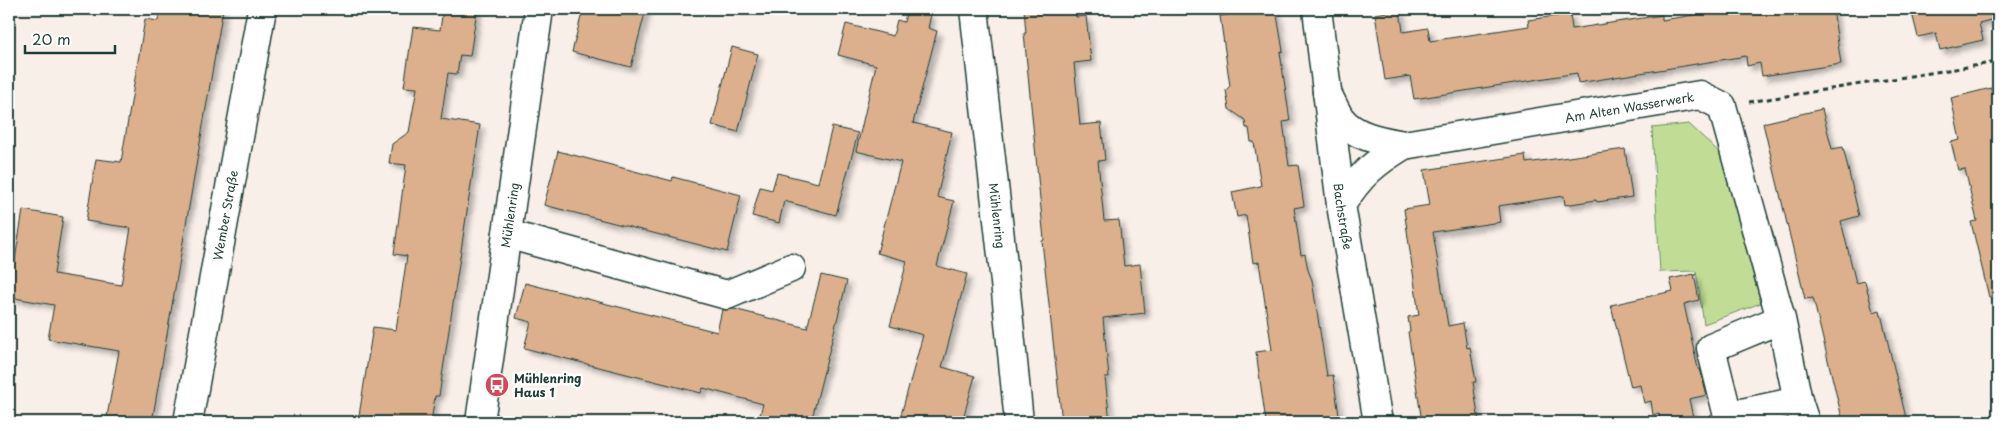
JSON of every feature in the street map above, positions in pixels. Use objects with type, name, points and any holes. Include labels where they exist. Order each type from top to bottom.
[{"type":"street","name":"Wember Straße","points":[[188,422],[262,9]]},
{"type":"street","name":"Mühlenring","points":[[480,422],[539,9]]},
{"type":"street","name":"Mühlenring","points":[[974,9],[1019,422]]},
{"type":"street","name":"Bachstraße","points":[[1317,9],[1342,205],[1378,422]]},
{"type":"street","name":"Am Alten Wasserwerk","points":[[1327,94],[1341,119],[1357,132],[1379,140],[1404,145],[1700,95],[1722,106]]},
{"type":"street","points":[[1722,106],[1782,319],[1802,411],[1728,416],[1711,348],[1782,319]]},
{"type":"street","name":"Am Alten Wasserwerk","points":[[1342,205],[1368,169],[1404,145]]},
{"type":"street","points":[[507,234],[727,295],[791,268]]},
{"type":"path","points":[[1722,106],[1998,62]]},
{"type":"green space","points":[[1689,124],[1720,153],[1761,303],[1704,324],[1696,271],[1660,272],[1652,128]]},
{"type":"building","points":[[180,9],[223,9],[152,422],[106,422],[119,351],[48,339],[54,305],[9,297],[23,210],[63,217],[54,274],[121,285],[131,228],[86,221],[96,159],[121,162],[145,19],[158,21],[160,10],[177,13]]},
{"type":"building","points":[[443,9],[477,9],[470,56],[460,55],[457,74],[448,73],[441,119],[480,125],[439,396],[435,396],[431,422],[358,422],[373,327],[396,330],[407,256],[394,254],[406,165],[389,163],[392,144],[409,132],[417,88],[404,87],[413,27],[440,30]]},
{"type":"building","points":[[583,9],[646,9],[631,67],[572,52]]},
{"type":"building","points":[[907,9],[931,15],[928,28],[937,31],[913,123],[952,132],[937,197],[954,201],[937,266],[967,274],[942,367],[975,376],[962,422],[899,422],[923,335],[890,326],[907,261],[877,253],[901,162],[856,151],[876,65],[838,55],[846,24],[893,36],[897,20],[904,22]]},
{"type":"building","points":[[1024,9],[1075,9],[1076,17],[1086,16],[1091,61],[1074,63],[1080,125],[1101,123],[1105,160],[1098,161],[1104,221],[1119,220],[1124,266],[1140,264],[1145,313],[1103,318],[1109,377],[1105,377],[1110,422],[1062,422],[1042,241],[1044,240],[1024,33],[1026,33]]},
{"type":"building","points":[[1262,9],[1276,9],[1283,51],[1280,52],[1290,121],[1283,122],[1289,166],[1298,165],[1304,206],[1294,208],[1301,255],[1305,254],[1312,280],[1327,376],[1333,375],[1340,422],[1266,422],[1256,352],[1272,350],[1259,262],[1253,263],[1246,215],[1237,217],[1232,192],[1261,186],[1254,142],[1251,142],[1249,128],[1246,128],[1245,120],[1229,109],[1226,90],[1230,86],[1220,16]]},
{"type":"building","points":[[1719,9],[1833,9],[1841,64],[1762,76],[1760,63],[1747,66],[1746,56],[1578,83],[1577,73],[1414,99],[1410,76],[1385,80],[1375,14],[1400,10],[1403,32],[1428,28],[1430,41],[1529,26],[1528,20],[1570,14],[1572,29],[1662,15],[1662,20],[1719,11]]},
{"type":"building","points":[[1911,9],[1997,9],[1998,18],[1979,23],[1983,40],[1940,50],[1936,33],[1918,37]]},
{"type":"building","points":[[732,47],[758,54],[738,132],[712,125]]},
{"type":"building","points":[[1991,88],[1998,119],[1998,296],[1989,297],[1971,222],[1977,221],[1965,169],[1958,170],[1951,142],[1960,140],[1951,98]]},
{"type":"building","points":[[1822,109],[1832,149],[1843,147],[1859,216],[1841,221],[1856,283],[1865,281],[1873,312],[1880,310],[1907,422],[1843,422],[1813,298],[1805,299],[1763,123]]},
{"type":"building","points":[[832,127],[858,133],[836,215],[784,201],[779,223],[752,216],[760,187],[772,190],[777,173],[818,183]]},
{"type":"building","points":[[1625,149],[1632,197],[1565,205],[1564,196],[1498,206],[1500,222],[1433,232],[1448,326],[1463,323],[1467,348],[1470,347],[1476,382],[1473,382],[1479,422],[1422,422],[1408,332],[1410,331],[1408,317],[1419,315],[1404,209],[1430,205],[1424,170],[1525,155],[1526,163]]},
{"type":"building","points":[[558,151],[672,181],[673,177],[741,195],[727,252],[544,205]]},
{"type":"building","points":[[1694,274],[1699,300],[1684,304],[1698,369],[1700,369],[1707,395],[1689,399],[1694,422],[1661,422],[1659,413],[1653,415],[1651,401],[1644,403],[1640,385],[1631,387],[1611,305],[1673,291],[1670,279]]},
{"type":"building","points":[[821,275],[847,281],[811,422],[758,422],[763,404],[703,388],[701,393],[524,348],[531,322],[516,318],[525,283],[717,332],[722,310],[734,309],[807,328]]},
{"type":"place","name":"Mühlenring Haus 1","points":[[497,385]]}]
